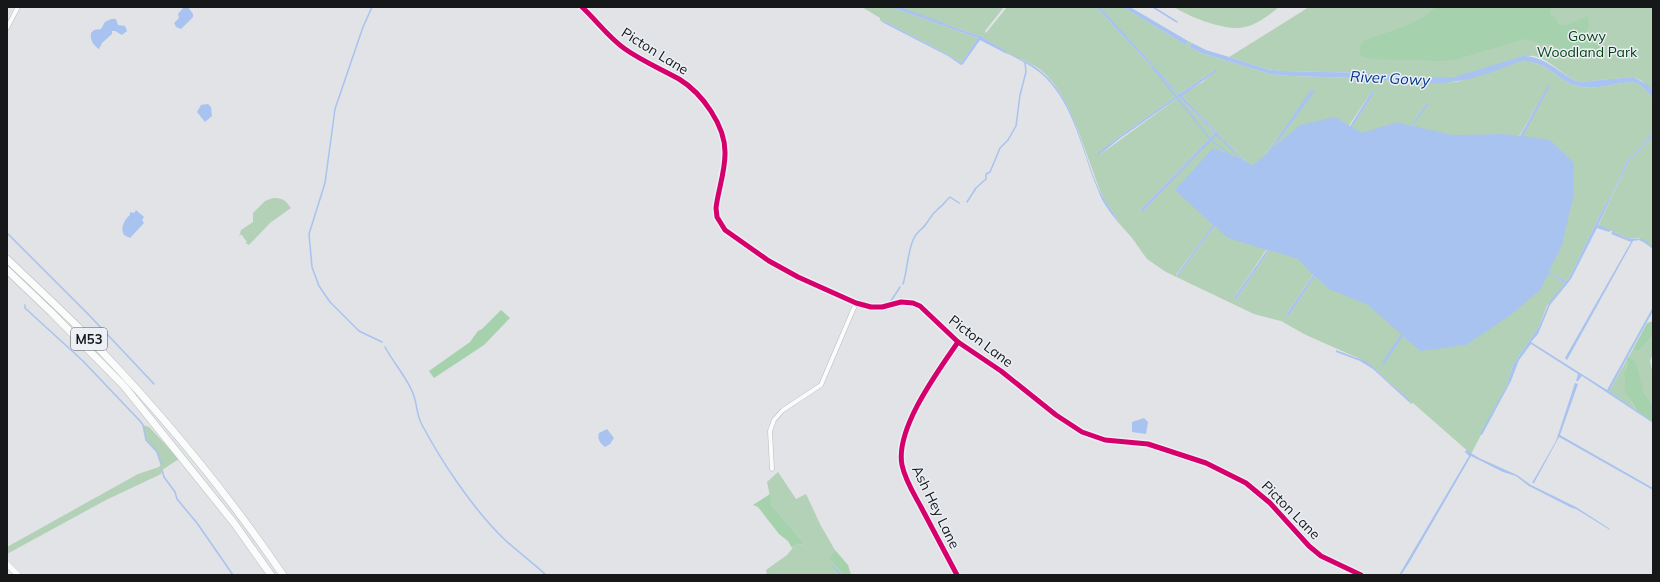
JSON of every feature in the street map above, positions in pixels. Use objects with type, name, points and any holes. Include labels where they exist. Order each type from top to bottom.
[{"type":"highway","name":"M53","points":[[7,259],[80,329],[167,423],[255,534],[283,575]]},
{"type":"highway","name":"M53","points":[[7,270],[124,386],[234,523],[271,575]]},
{"type":"highway","points":[[7,277],[51,312]]},
{"type":"street","points":[[7,28],[18,7]]},
{"type":"street","name":"Picton Lane","points":[[582,7],[613,40],[625,49],[691,88],[713,116],[721,133],[725,154],[716,208],[717,217],[725,230],[776,265],[856,303],[871,307],[882,307],[902,302],[913,303],[920,306],[958,342],[1001,371],[1056,415],[1082,432],[1105,440],[1148,444],[1206,463],[1246,483],[1270,503],[1309,546],[1321,556],[1361,575]]},
{"type":"street","points":[[772,469],[770,431],[774,420],[782,410],[821,385],[856,303]]},
{"type":"street","name":"Ash Hey Lane","points":[[957,575],[910,487],[902,465],[902,459],[905,435],[919,404],[932,380],[958,342]]},
{"type":"street","points":[[7,564],[18,575]]},
{"type":"green space","points":[[862,7],[890,7],[978,38],[961,63],[949,55],[884,21],[882,22],[880,18]]},
{"type":"green space","name":"Gowy Woodland Park","points":[[895,7],[1004,7],[985,31],[986,33],[1007,7],[1096,7],[1178,95],[1113,141],[1098,156],[1179,97],[1215,133],[1140,210],[1141,212],[1216,135],[1222,138],[1181,95],[1203,82],[1215,70],[1179,94],[1099,7],[1123,7],[1186,45],[1188,41],[1192,43],[1189,47],[1201,53],[1270,74],[1425,83],[1426,78],[1371,73],[1282,71],[1266,69],[1229,57],[1309,7],[1653,7],[1653,91],[1642,81],[1633,77],[1579,82],[1567,76],[1546,60],[1534,56],[1517,58],[1456,77],[1429,78],[1428,83],[1457,82],[1519,62],[1529,62],[1544,66],[1562,79],[1577,86],[1591,88],[1632,82],[1641,86],[1653,98],[1653,131],[1641,147],[1626,162],[1613,193],[1604,207],[1569,278],[1566,281],[1553,274],[1553,276],[1565,283],[1547,306],[1538,328],[1513,365],[1507,385],[1471,454],[1413,403],[1411,404],[1409,402],[1410,400],[1376,369],[1358,358],[1306,335],[1281,321],[1254,314],[1166,272],[1147,259],[1132,238],[1117,221],[1118,220],[1106,203],[1071,114],[1056,86],[1035,66],[1005,53],[1005,51],[983,38],[982,35],[980,36]],"holes":[[[1548,86],[1466,237],[1520,255],[1551,273],[1551,275],[1517,256],[1439,280],[1383,363],[1439,276]],[[1313,90],[1293,121],[1178,276],[1176,276],[1253,172],[1224,140],[1254,170]],[[1372,91],[1374,93],[1342,141],[1404,137],[1427,102],[1428,103],[1288,317],[1286,315],[1334,243],[1277,238],[1236,300],[1234,298]]]},
{"type":"green space","points":[[1174,7],[1279,7],[1250,26],[1231,28],[1205,22]]},
{"type":"green space","name":"Gowy Woodland Park","points":[[1436,7],[1551,7],[1550,14],[1556,18],[1559,25],[1567,25],[1588,16],[1589,22],[1586,40],[1600,46],[1602,52],[1589,58],[1573,57],[1552,44],[1539,43],[1524,39],[1454,60],[1372,59],[1361,56],[1360,48],[1364,41],[1410,24],[1428,14]]},
{"type":"green space","points":[[1653,135],[1653,247],[1639,238],[1626,238],[1598,226],[1629,161],[1641,150]]},
{"type":"green space","points":[[273,198],[284,200],[291,208],[270,223],[249,245],[245,243],[247,242],[241,234],[239,237],[241,230],[253,222],[253,213],[265,201]]},
{"type":"green space","points":[[501,310],[510,318],[484,345],[434,378],[429,371],[470,342],[478,331],[482,329]]},
{"type":"green space","points":[[1653,321],[1653,336],[1638,352],[1633,349],[1647,323]]},
{"type":"green space","points":[[1653,336],[1653,354],[1650,361],[1653,374],[1653,406],[1644,392],[1639,377],[1628,362],[1626,368],[1626,388],[1630,400],[1637,411],[1609,391],[1633,349],[1638,352]]},
{"type":"green space","points":[[1627,357],[1635,361],[1644,392],[1653,406],[1653,422],[1637,411],[1625,391],[1624,374],[1628,362]]},
{"type":"green space","points":[[143,425],[149,427],[179,459],[162,470],[161,474],[106,500],[7,554],[7,547],[138,474],[159,467],[161,464],[157,452],[146,440]]},
{"type":"green space","points":[[778,472],[796,499],[806,494],[821,526],[835,550],[829,558],[843,575],[767,575],[766,570],[787,555],[795,545],[805,544],[772,506],[767,482]]},
{"type":"green space","points":[[770,494],[772,506],[805,544],[795,545],[792,548],[788,541],[779,534],[758,507],[753,505]]},
{"type":"green space","points":[[835,550],[848,565],[851,575],[843,575],[829,558]]},
{"type":"water","points":[[188,7],[193,14],[193,17],[181,29],[176,27],[174,23],[179,18],[178,14],[183,8]]},
{"type":"water","points":[[890,7],[898,8],[980,36],[982,35],[983,38],[1006,51],[1005,53],[980,40],[961,65],[948,56],[882,22],[884,21],[949,55],[961,63],[978,38]]},
{"type":"water","points":[[1096,7],[1100,7],[1179,94],[1215,70],[1217,71],[1182,96],[1222,138],[1221,140],[1216,136],[1142,212],[1140,210],[1215,133],[1179,97],[1119,139],[1098,156],[1097,154],[1113,141],[1178,95]]},
{"type":"water","points":[[1123,7],[1130,7],[1188,41],[1186,45]]},
{"type":"water","points":[[111,19],[116,19],[118,25],[125,26],[127,31],[122,35],[112,31],[112,34],[102,43],[99,49],[92,42],[91,33],[94,30],[101,29],[105,22]]},
{"type":"water","name":"River Gowy","points":[[1192,43],[1206,50],[1266,69],[1282,71],[1371,73],[1426,78],[1425,83],[1270,74],[1201,53],[1189,47]]},
{"type":"water","points":[[1009,54],[1025,61],[1042,72],[1056,87],[1066,103],[1077,129],[1064,102],[1041,73]]},
{"type":"water","points":[[1523,56],[1546,62],[1579,82],[1633,77],[1648,85],[1653,91],[1653,98],[1641,86],[1632,82],[1591,88],[1577,86],[1562,79],[1544,66],[1529,62],[1519,62],[1486,74],[1463,80],[1428,83],[1429,78],[1454,77]]},
{"type":"water","points":[[1548,85],[1550,86],[1523,136],[1550,140],[1574,163],[1573,198],[1562,245],[1549,271],[1551,275],[1548,274],[1540,290],[1512,314],[1466,345],[1420,351],[1403,336],[1384,365],[1382,363],[1401,334],[1368,305],[1329,289],[1315,276],[1288,317],[1286,315],[1313,275],[1298,259],[1269,250],[1236,300],[1234,298],[1267,250],[1228,238],[1215,226],[1178,276],[1176,276],[1213,225],[1175,190],[1213,148],[1241,159],[1223,142],[1224,140],[1246,162],[1253,165],[1266,154],[1313,90],[1315,91],[1274,147],[1300,125],[1335,117],[1350,126],[1372,91],[1374,93],[1352,127],[1362,133],[1397,122],[1411,126],[1427,102],[1429,103],[1413,126],[1453,135],[1505,134],[1520,136]]},
{"type":"water","points":[[208,104],[211,107],[212,116],[205,122],[197,112],[201,105]]},
{"type":"water","points":[[1653,131],[1653,135],[1641,150],[1629,161],[1598,225],[1611,230],[1609,232],[1597,228],[1571,279],[1550,305],[1538,334],[1531,342],[1607,390],[1653,307],[1653,311],[1609,391],[1653,423],[1582,376],[1578,381],[1576,381],[1578,374],[1531,344],[1519,360],[1511,381],[1482,435],[1480,434],[1507,385],[1513,365],[1538,328],[1550,301],[1565,283],[1553,276],[1553,274],[1566,281],[1569,278],[1604,207],[1613,193],[1626,162],[1641,147]]},
{"type":"water","points":[[1078,132],[1095,179],[1106,203],[1118,220],[1117,221],[1106,207],[1092,175]]},
{"type":"water","points":[[136,210],[144,217],[142,220],[144,223],[130,238],[124,235],[122,230],[124,222],[130,215],[130,212],[134,213]]},
{"type":"water","points":[[1613,231],[1626,238],[1643,239],[1653,247],[1653,249],[1639,240],[1633,241],[1567,360],[1565,358],[1631,242],[1611,234]]},
{"type":"water","points":[[1336,350],[1365,361],[1410,400],[1409,402],[1373,369],[1360,361],[1336,352]]},
{"type":"water","points":[[1575,383],[1578,384],[1560,435],[1653,488],[1653,490],[1559,437],[1534,483],[1532,483],[1556,441]]},
{"type":"water","points":[[1144,418],[1148,422],[1146,434],[1132,432],[1132,422]]},
{"type":"water","points":[[607,429],[614,438],[610,444],[605,447],[599,441],[598,435]]},
{"type":"water","points":[[1466,450],[1479,458],[1517,475],[1531,485],[1576,507],[1610,530],[1576,509],[1529,486],[1516,476],[1503,472],[1471,456],[1409,563],[1401,575],[1399,575],[1469,456],[1465,452]]},
{"type":"waterway","points":[[372,7],[363,27],[335,109],[325,183],[309,234],[312,267],[319,286],[330,302],[359,331],[382,342]]},
{"type":"waterway","points":[[897,7],[945,24]]},
{"type":"waterway","points":[[1153,7],[1177,22]]},
{"type":"waterway","points":[[967,202],[976,188],[986,179],[986,174],[990,172],[1000,148],[1008,140],[1016,126],[1020,95],[1026,72],[1025,63]]},
{"type":"waterway","points":[[1153,68],[1211,140],[1230,155]]},
{"type":"waterway","points":[[1278,139],[1311,91]]},
{"type":"waterway","points":[[903,284],[910,247],[915,236],[950,197],[959,203]]},
{"type":"waterway","points":[[7,233],[90,316],[154,384]]},
{"type":"waterway","points":[[891,301],[900,287]]},
{"type":"waterway","points":[[25,305],[25,308],[83,361],[140,421],[143,425],[146,440],[157,452],[161,464]]},
{"type":"waterway","points":[[385,347],[412,391],[421,423],[458,484],[492,527],[509,544],[546,575]]},
{"type":"waterway","points":[[162,470],[164,477],[175,492],[177,499],[197,523],[233,575]]},
{"type":"waterway","points":[[833,566],[841,575]]},
{"type":"cycle path","points":[[582,7],[619,45],[688,85],[711,111],[717,122],[724,143],[724,168],[716,208],[717,217],[725,230],[769,261],[798,277],[856,303],[871,307],[882,307],[901,302],[913,303],[920,306],[958,342],[1001,371],[1056,415],[1082,432],[1105,440],[1148,444],[1206,463],[1246,483],[1270,503],[1309,546],[1321,556],[1361,575]]},
{"type":"cycle path","points":[[957,575],[907,481],[903,471],[902,451],[905,435],[911,418],[930,384],[958,342]]}]
